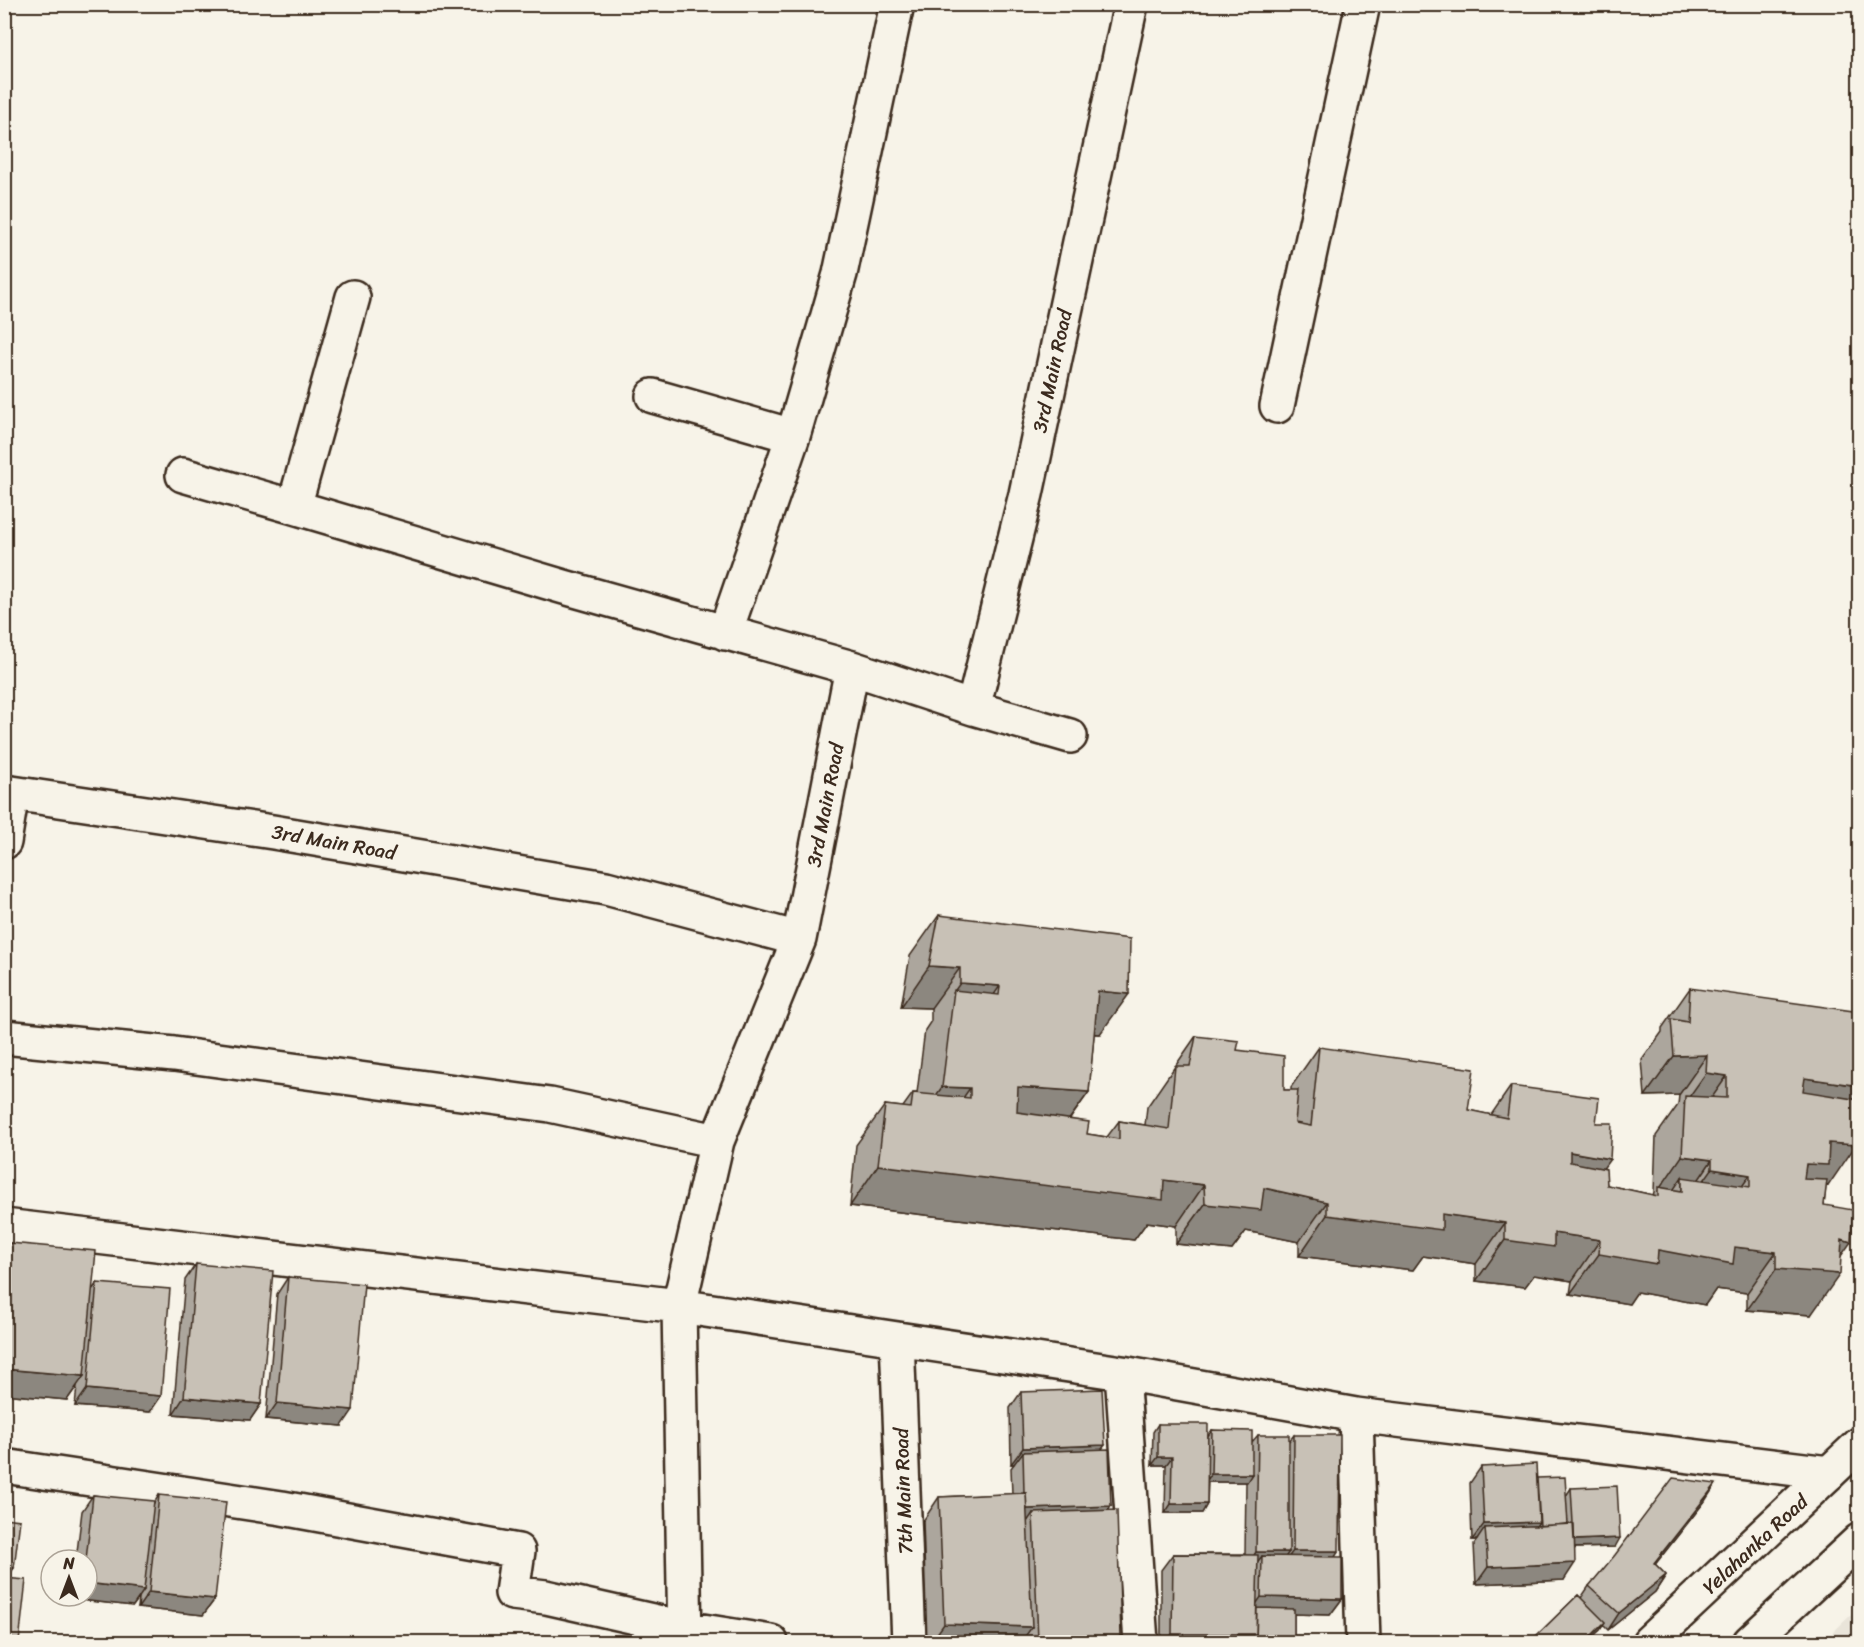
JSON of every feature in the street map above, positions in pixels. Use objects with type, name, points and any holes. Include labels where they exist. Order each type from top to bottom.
[{"type":"street","points":[[725,633],[793,436],[840,274],[897,4]]},
{"type":"street","name":"3rd Main Road","points":[[973,708],[1026,494],[1131,4]]},
{"type":"street","points":[[1277,406],[1363,4]]},
{"type":"street","points":[[294,507],[353,297]]},
{"type":"street","points":[[654,396],[793,436]]},
{"type":"street","points":[[183,475],[852,668],[973,708],[1070,736]]},
{"type":"street","name":"3rd Main Road","points":[[4,842],[8,793],[273,832],[606,888],[799,939],[852,668]]},
{"type":"street","points":[[684,1635],[679,1306],[717,1141],[799,939]]},
{"type":"street","points":[[4,1037],[174,1054],[550,1105],[717,1141]]},
{"type":"street","points":[[4,1227],[679,1306],[1122,1372],[1356,1415],[1829,1473]]},
{"type":"street","name":"7th Main Road","points":[[897,1340],[909,1642]]},
{"type":"street","points":[[1122,1372],[1141,1642]]},
{"type":"street","points":[[1356,1415],[1363,1642]]},
{"type":"street","name":"Yelahanka Road","points":[[1649,1642],[1860,1444]]},
{"type":"street","points":[[4,1466],[282,1508],[518,1551],[512,1593],[546,1597],[684,1635],[771,1642]]},
{"type":"street","points":[[1750,1642],[1860,1540]]},
{"type":"shaded area","points":[[1859,1607],[1859,1642],[1823,1642]]},
{"type":"building","points":[[939,915],[1130,939],[1129,994],[1098,991],[1089,1092],[1018,1087],[1017,1112],[1089,1122],[1087,1134],[1119,1139],[1119,1121],[1169,1129],[1175,1066],[1190,1066],[1196,1036],[1239,1041],[1237,1050],[1284,1056],[1284,1090],[1298,1090],[1295,1123],[1311,1126],[1319,1047],[1474,1069],[1468,1110],[1507,1118],[1511,1086],[1599,1098],[1596,1123],[1612,1123],[1610,1159],[1570,1152],[1570,1162],[1606,1169],[1607,1185],[1658,1196],[1658,1187],[1682,1191],[1682,1177],[1750,1187],[1750,1175],[1712,1169],[1712,1160],[1682,1156],[1685,1096],[1727,1098],[1727,1076],[1706,1073],[1707,1055],[1674,1056],[1671,1019],[1688,1022],[1690,988],[1860,1012],[1860,1086],[1805,1078],[1803,1091],[1859,1100],[1856,1145],[1829,1143],[1828,1165],[1806,1164],[1804,1179],[1827,1180],[1824,1205],[1853,1210],[1851,1242],[1842,1239],[1840,1274],[1776,1269],[1776,1252],[1735,1247],[1733,1264],[1658,1250],[1657,1264],[1599,1254],[1600,1240],[1554,1233],[1554,1247],[1505,1240],[1505,1223],[1442,1214],[1442,1230],[1327,1215],[1327,1202],[1264,1188],[1261,1210],[1205,1204],[1204,1185],[1164,1180],[1163,1200],[878,1165],[885,1105],[911,1108],[913,1093],[970,1098],[970,1088],[942,1087],[954,990],[999,995],[1000,986],[960,983],[960,968],[929,966]]},
{"type":"building","points":[[10,1243],[96,1251],[84,1376],[4,1369],[4,1298]]},
{"type":"building","points":[[196,1264],[273,1271],[261,1404],[184,1397]]},
{"type":"building","points":[[288,1277],[364,1284],[353,1410],[277,1403]]},
{"type":"building","points":[[97,1283],[170,1289],[161,1396],[87,1389]]},
{"type":"building","points":[[1102,1389],[1105,1445],[1023,1448],[1021,1392]]},
{"type":"building","points":[[1158,1424],[1208,1424],[1207,1504],[1171,1504],[1172,1457],[1158,1457]]},
{"type":"building","points":[[1212,1430],[1252,1431],[1252,1474],[1211,1474]]},
{"type":"building","points":[[1258,1435],[1289,1435],[1289,1552],[1256,1552]]},
{"type":"building","points":[[1294,1435],[1340,1435],[1339,1551],[1293,1551]]},
{"type":"building","points":[[1109,1449],[1111,1506],[1027,1509],[1026,1493],[1024,1493],[1023,1452]]},
{"type":"building","points":[[1536,1464],[1539,1522],[1484,1524],[1481,1467]]},
{"type":"building","points":[[1565,1477],[1568,1524],[1540,1526],[1537,1478]]},
{"type":"building","points":[[1673,1478],[1716,1484],[1654,1563],[1666,1575],[1619,1613],[1589,1586]]},
{"type":"building","points":[[1617,1486],[1620,1538],[1574,1540],[1571,1488]]},
{"type":"building","points":[[1026,1493],[1032,1627],[944,1624],[939,1497]]},
{"type":"building","points":[[93,1495],[154,1501],[144,1590],[99,1584],[99,1548],[87,1548]]},
{"type":"building","points":[[159,1495],[226,1502],[215,1599],[149,1592]]},
{"type":"building","points":[[1117,1510],[1121,1637],[1038,1640],[1033,1513]]},
{"type":"building","points":[[4,1518],[20,1520],[14,1568],[4,1567]]},
{"type":"building","points":[[1574,1524],[1575,1563],[1488,1567],[1485,1528]]},
{"type":"building","points":[[1173,1554],[1258,1555],[1256,1634],[1172,1634]]},
{"type":"building","points":[[1262,1556],[1342,1557],[1342,1599],[1261,1597]]},
{"type":"building","points":[[4,1578],[26,1580],[19,1642],[4,1642]]},
{"type":"building","points":[[1578,1595],[1605,1622],[1585,1642],[1531,1641]]},
{"type":"building","points":[[1257,1608],[1294,1609],[1294,1642],[1256,1642]]}]
